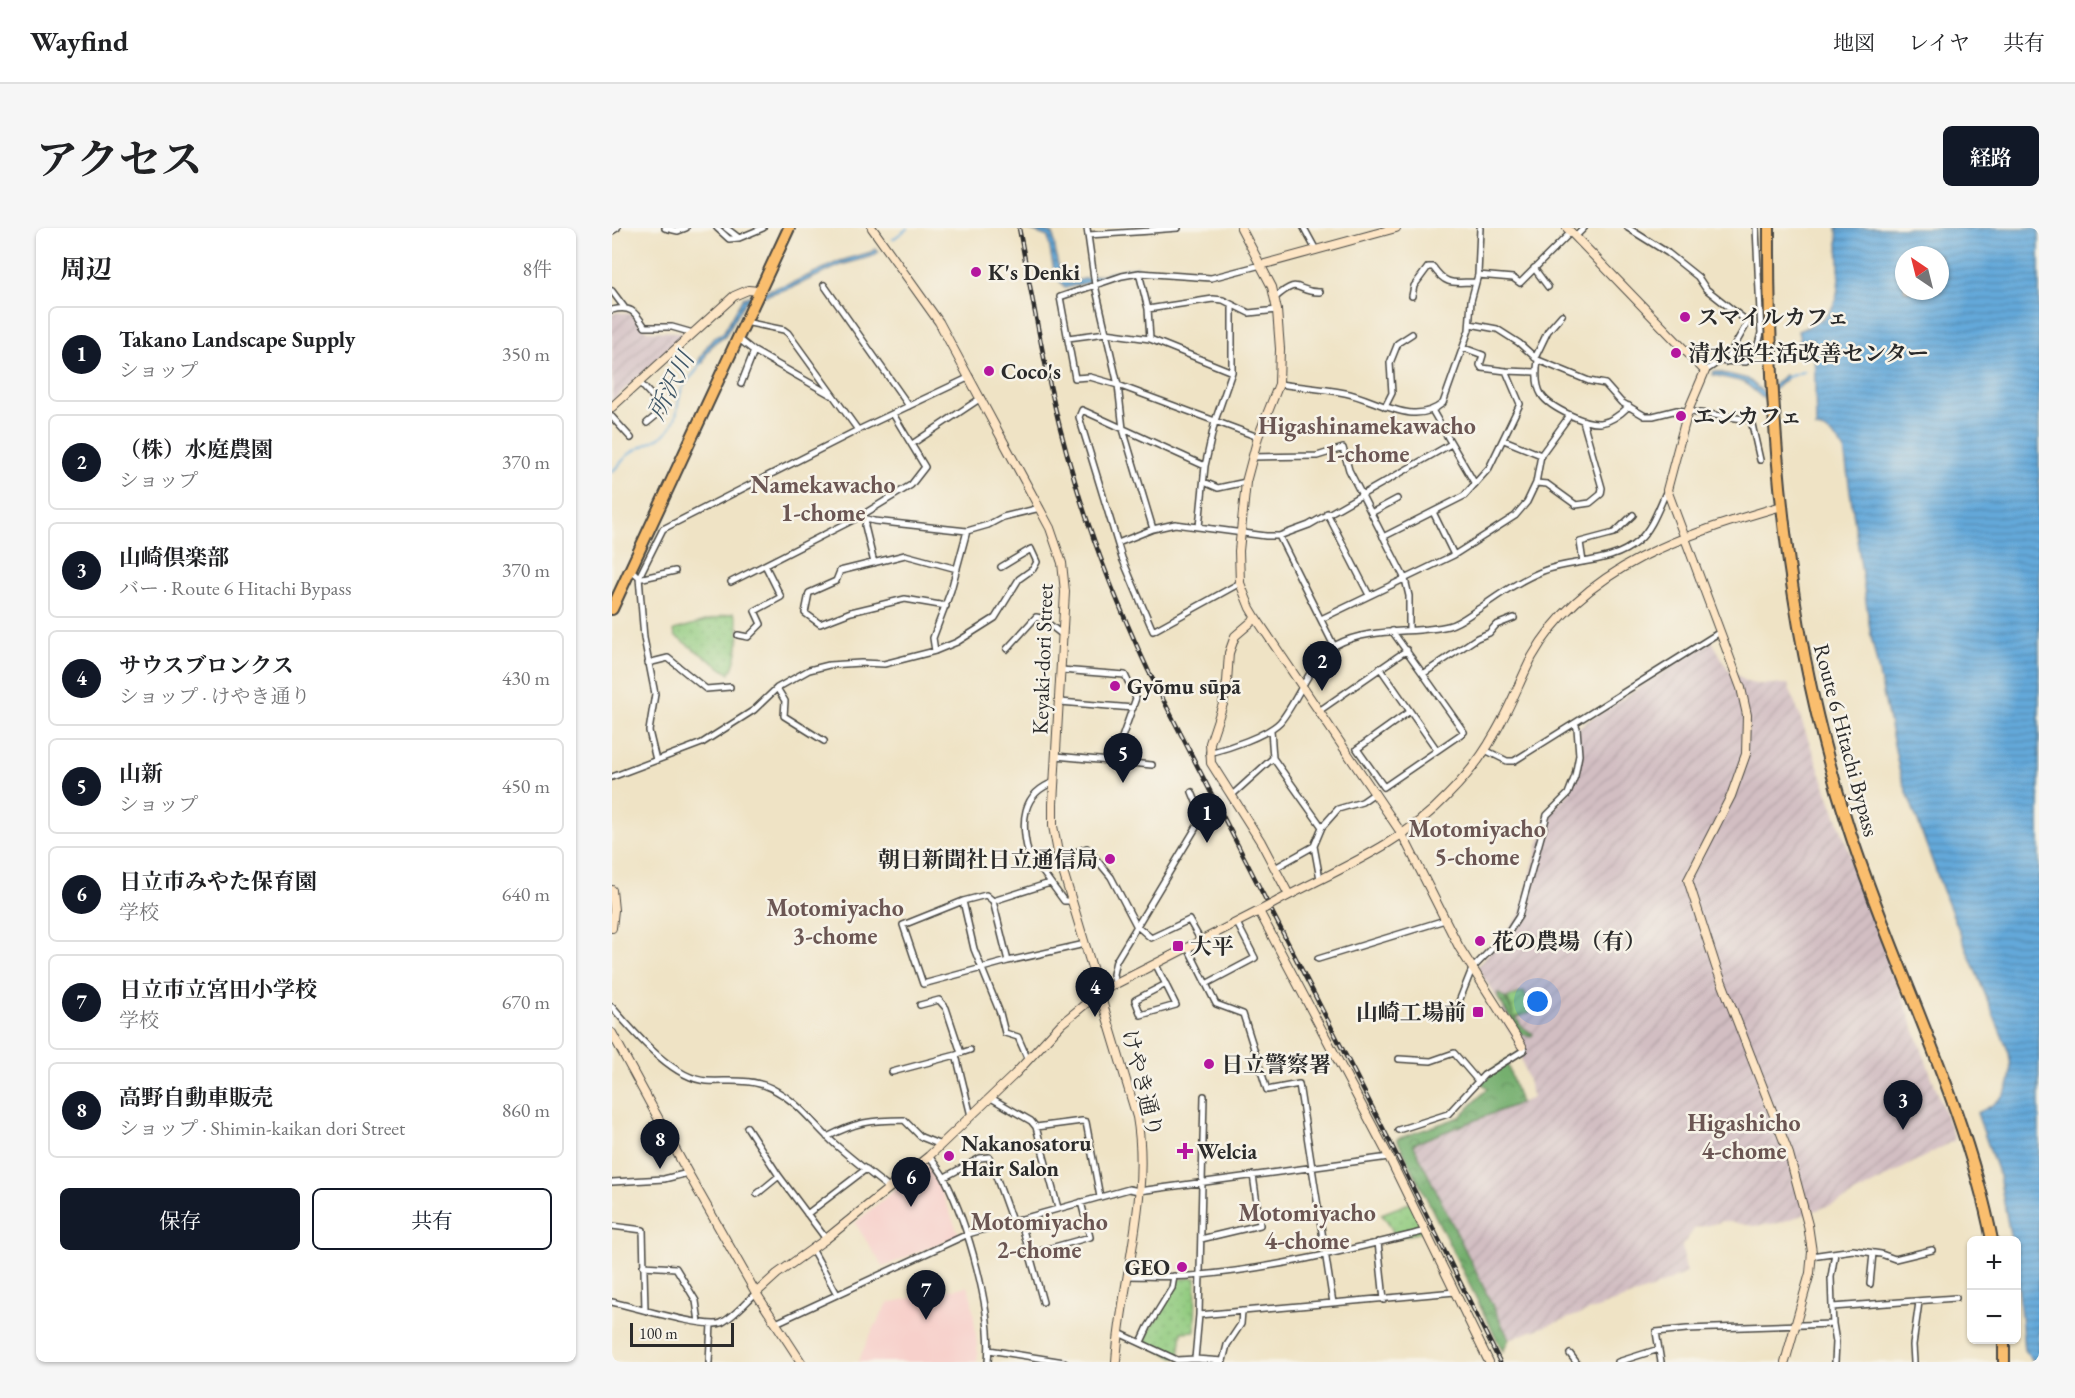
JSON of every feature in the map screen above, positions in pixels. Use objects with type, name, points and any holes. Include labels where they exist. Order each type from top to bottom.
[{"type":"highway","name":"Route 6 Hitachi Bypass","points":[[1769,228],[1779,472],[1791,583],[1803,652],[1838,795],[1876,908],[1945,1083],[1980,1185],[1991,1236]]},
{"type":"highway","points":[[612,609],[635,573],[786,229]]},
{"type":"highway","points":[[2004,1344],[2004,1362]]},
{"type":"street","points":[[612,231],[617,228]]},
{"type":"street","points":[[665,228],[678,231],[686,228]]},
{"type":"street","points":[[717,228],[729,239],[739,238],[763,228]]},
{"type":"street","points":[[726,228],[739,238]]},
{"type":"street","name":"Keyaki-dori Street","points":[[872,228],[930,307],[1040,508],[1056,543],[1063,570],[1066,599],[1053,826],[1059,858],[1100,992]]},
{"type":"street","points":[[1087,228],[1095,285],[1118,385],[1123,429],[1153,529]]},
{"type":"street","points":[[1088,235],[1178,228]]},
{"type":"street","points":[[1241,228],[1270,281],[1277,310],[1280,349],[1279,384],[1258,438],[1246,482],[1238,573],[1240,583],[1256,618],[1402,834],[1472,969],[1524,1050],[1491,1070],[1448,1114],[1398,1130]]},
{"type":"street","points":[[1304,228],[1316,250]]},
{"type":"street","points":[[1258,438],[1118,385],[1090,377],[1075,378],[1060,297],[1122,276],[1139,273],[1211,278],[1316,250],[1374,231],[1396,228]]},
{"type":"street","points":[[1279,384],[1346,393],[1409,413],[1432,410],[1443,403],[1464,348],[1470,324],[1471,301],[1478,275],[1480,228]]},
{"type":"street","points":[[1478,275],[1513,278],[1520,283],[1571,232],[1584,228]]},
{"type":"street","points":[[1628,228],[1668,253],[1698,277],[1706,289],[1748,322],[1725,362]]},
{"type":"street","points":[[1209,753],[1271,730],[1281,720],[1318,663],[1334,646],[1347,640],[1392,631],[1452,625],[1528,578],[1560,565],[1618,554],[1638,541],[1649,527],[1667,490],[1688,411],[1705,371],[1720,362],[1746,362],[1755,354],[1761,333],[1756,228]]},
{"type":"street","points":[[1571,232],[1705,371]]},
{"type":"street","points":[[1413,296],[1414,286],[1428,267],[1434,267],[1448,282],[1476,282]]},
{"type":"street","points":[[1534,268],[1548,286]]},
{"type":"street","points":[[1139,273],[1148,309],[1150,339]]},
{"type":"street","points":[[824,285],[909,406]]},
{"type":"street","points":[[1275,298],[1288,286],[1297,285],[1320,292]]},
{"type":"street","points":[[612,291],[624,307],[635,313],[645,327],[672,327],[693,333]]},
{"type":"street","points":[[612,407],[741,292],[759,291]]},
{"type":"street","points":[[1148,309],[1214,299],[1223,300],[1249,313],[1277,310]]},
{"type":"street","points":[[1199,526],[1205,466],[1215,421],[1232,372],[1232,305]]},
{"type":"street","points":[[612,310],[624,307]]},
{"type":"street","points":[[1562,315],[1548,331],[1536,359],[1537,383],[1547,404],[1590,424],[1609,422],[1622,414],[1629,406]]},
{"type":"street","points":[[745,322],[789,333],[858,430]]},
{"type":"street","points":[[1470,324],[1497,329],[1519,343],[1536,359],[1589,381],[1605,384],[1621,402],[1645,416],[1671,410],[1751,420],[1760,460]]},
{"type":"street","points":[[1068,338],[1106,333],[1150,339],[1232,372]]},
{"type":"street","points":[[1385,407],[1392,393],[1390,363],[1398,343],[1412,334]]},
{"type":"street","points":[[738,338],[754,351],[834,397]]},
{"type":"street","points":[[1464,348],[1483,355],[1480,365],[1482,368],[1536,372]]},
{"type":"street","points":[[741,384],[754,351]]},
{"type":"street","points":[[1383,537],[1464,496],[1489,468],[1520,404],[1506,371]]},
{"type":"street","points":[[656,760],[649,731],[655,694],[648,663],[635,573],[663,529],[858,430],[970,377]]},
{"type":"street","points":[[639,382],[664,408],[647,423]]},
{"type":"street","points":[[912,444],[981,398]]},
{"type":"street","points":[[1205,466],[1082,410],[1079,417],[1122,558],[1153,631],[1240,583]]},
{"type":"street","points":[[1432,410],[1475,484]]},
{"type":"street","points":[[731,582],[860,516],[911,485],[925,467],[894,414]]},
{"type":"street","points":[[1321,619],[1454,555],[1515,516],[1527,502],[1536,483],[1541,455],[1570,416]]},
{"type":"street","points":[[612,417],[631,438]]},
{"type":"street","points":[[1536,483],[1546,484],[1576,505],[1590,503],[1601,494],[1602,488],[1582,420]]},
{"type":"street","points":[[1504,440],[1541,455]]},
{"type":"street","points":[[1118,543],[1153,529],[1175,524],[1279,536],[1309,525],[1451,444]]},
{"type":"street","points":[[1252,457],[1317,456],[1343,448],[1349,470],[1405,579],[1409,630]]},
{"type":"street","points":[[1204,482],[1218,488],[1246,482]]},
{"type":"street","points":[[1667,490],[1741,688],[1747,715],[1746,754],[1731,796],[1688,880],[1716,967],[1789,1154],[1802,1197],[1812,1256],[1810,1273],[1785,1362]]},
{"type":"street","points":[[1371,513],[1397,499]]},
{"type":"street","points":[[612,1302],[711,1324],[718,1324],[728,1319],[777,1274],[826,1239],[929,1156],[991,1098],[1060,1024],[1100,992],[1371,853],[1402,834],[1443,800],[1485,750],[1503,720],[1542,641],[1565,613],[1608,576],[1647,554],[1686,538],[1782,506]]},
{"type":"street","points":[[860,516],[866,519],[967,531],[988,525],[1003,517],[1040,508]]},
{"type":"street","points":[[1433,512],[1454,555]]},
{"type":"street","points":[[1327,513],[1369,595]]},
{"type":"street","points":[[1583,562],[1580,542],[1614,533],[1633,515]]},
{"type":"street","points":[[866,519],[865,526],[874,562]]},
{"type":"street","points":[[935,651],[933,638],[946,606],[967,531]]},
{"type":"street","points":[[1279,536],[1334,646]]},
{"type":"street","points":[[612,777],[711,738],[754,710],[777,688],[809,670],[850,663],[884,664],[935,651],[957,642],[995,618],[1019,579],[1033,569],[1037,562],[1030,549],[1001,567]]},
{"type":"street","points":[[946,606],[905,599],[897,600],[851,612],[820,624],[805,613],[809,593],[836,581],[840,570],[905,555],[957,569]]},
{"type":"street","points":[[738,635],[748,637],[761,624],[755,611],[781,597],[765,565]]},
{"type":"street","points":[[635,573],[643,578],[675,571]]},
{"type":"street","points":[[1006,649],[1036,617],[1041,618],[1064,636]]},
{"type":"street","points":[[1256,618],[1235,636],[1229,653],[1223,704],[1209,753],[1211,763],[1257,834],[1289,895]]},
{"type":"street","points":[[1423,674],[1477,638],[1489,633],[1496,625],[1514,618]]},
{"type":"street","points":[[1392,631],[1464,732],[1384,787],[1357,749],[1410,711]]},
{"type":"street","points":[[1485,750],[1507,761],[1514,761],[1720,632]]},
{"type":"street","points":[[1319,711],[1407,650]]},
{"type":"street","points":[[648,663],[668,658],[706,689],[730,687]]},
{"type":"street","points":[[1380,668],[1437,750]]},
{"type":"street","points":[[1061,670],[1125,675],[1136,698],[1120,743],[1119,760]]},
{"type":"street","points":[[777,688],[784,701],[784,716],[824,741]]},
{"type":"street","points":[[1060,702],[1133,708]]},
{"type":"street","points":[[1452,1019],[1472,969],[1510,930],[1519,916],[1547,815],[1568,794],[1575,776],[1579,755],[1575,723]]},
{"type":"street","points":[[1271,730],[1273,758],[1322,827]]},
{"type":"street","points":[[1056,756],[1119,760],[1152,765]]},
{"type":"street","points":[[1231,795],[1273,758]]},
{"type":"street","points":[[1054,782],[1046,784],[1029,801],[1025,811],[1024,822],[1028,852],[1064,900],[1072,901]]},
{"type":"street","points":[[1115,984],[1114,967],[1136,925],[1200,821],[1201,814],[1192,792]]},
{"type":"street","points":[[1320,879],[1314,846],[1322,827],[1338,808],[1362,802],[1375,793]]},
{"type":"street","points":[[1275,868],[1314,846]]},
{"type":"street","points":[[1059,858],[1087,848],[1111,877],[1136,925],[1151,938],[1189,920],[1201,941]]},
{"type":"street","points":[[993,901],[1050,883]]},
{"type":"street","points":[[612,891],[614,910],[612,928]]},
{"type":"street","points":[[1008,961],[993,901],[986,895],[963,901],[903,925],[923,984],[1008,961],[1085,944]]},
{"type":"street","points":[[963,901],[974,949],[1000,1013],[1005,1033],[1018,1037],[1028,1060]]},
{"type":"street","points":[[1262,909],[1389,1157],[1490,1362]]},
{"type":"street","points":[[1318,959],[1445,920]]},
{"type":"street","points":[[1206,984],[1255,958],[1237,923]]},
{"type":"street","points":[[1188,948],[1216,1004],[1243,1014],[1267,1090],[1299,1084],[1333,1303]]},
{"type":"street","points":[[1156,964],[1166,984],[1176,1005],[1141,1015],[1135,1000],[1166,984]]},
{"type":"street","name":"けやき通り","points":[[1100,992],[1137,1117],[1142,1159],[1116,1362]]},
{"type":"street","points":[[920,1005],[939,1000],[946,1008],[959,1054],[971,1116]]},
{"type":"street","points":[[612,1007],[649,1047],[690,1079],[756,1083],[768,1086],[795,1102],[827,1137],[889,1188]]},
{"type":"street","points":[[612,1033],[756,1293],[801,1362]]},
{"type":"street","points":[[892,1072],[970,1050]]},
{"type":"street","points":[[1399,1059],[1431,1061],[1454,1053],[1478,1081]]},
{"type":"street","points":[[1195,1359],[1199,1315],[1204,1096]]},
{"type":"street","points":[[991,1098],[1031,1121],[1036,1127],[1058,1208]]},
{"type":"street","points":[[827,1137],[849,1126],[867,1122],[904,1120],[921,1137],[940,1145]]},
{"type":"street","points":[[1036,1127],[1086,1122],[1100,1197]]},
{"type":"street","points":[[747,1127],[779,1176],[826,1239]]},
{"type":"street","points":[[929,1156],[945,1177],[968,1234],[987,1315],[988,1362]]},
{"type":"street","points":[[945,1177],[980,1158],[989,1157],[1012,1221]]},
{"type":"street","points":[[776,1323],[968,1234],[1058,1208],[1129,1189],[1139,1191],[1389,1157]]},
{"type":"street","points":[[807,1214],[866,1169]]},
{"type":"street","points":[[612,1182],[664,1179],[688,1173]]},
{"type":"street","points":[[757,1194],[779,1176]]},
{"type":"street","points":[[1201,1239],[1260,1225],[1253,1176]]},
{"type":"street","points":[[1029,1254],[1090,1237],[1081,1202]]},
{"type":"street","points":[[1020,1219],[1043,1302]]},
{"type":"street","points":[[612,1226],[643,1230],[645,1310]]},
{"type":"street","points":[[1127,1276],[1200,1275],[1326,1255],[1426,1231]]},
{"type":"street","points":[[1378,1242],[1384,1300]]},
{"type":"street","points":[[812,1249],[837,1294]]},
{"type":"street","points":[[1812,1256],[1853,1250],[1895,1259],[1932,1250]]},
{"type":"street","points":[[1834,1362],[1836,1342],[1831,1278],[1835,1253]]},
{"type":"street","points":[[1870,1284],[1873,1253]]},
{"type":"street","points":[[643,1266],[676,1268],[696,1301],[699,1322]]},
{"type":"street","points":[[1142,1342],[1148,1327],[1172,1288],[1174,1276]]},
{"type":"street","points":[[1199,1315],[1455,1292]]},
{"type":"street","points":[[1832,1307],[1956,1298]]},
{"type":"street","points":[[1914,1362],[1913,1345],[1919,1302]]},
{"type":"street","points":[[1119,1334],[1142,1342],[1177,1360],[1223,1361],[1227,1345],[1241,1324],[1242,1311]]},
{"type":"street","points":[[709,1362],[711,1324]]},
{"type":"street","points":[[1661,1362],[1656,1332],[1833,1324]]},
{"type":"street","points":[[1618,1362],[1635,1359],[1659,1349]]},
{"type":"street","points":[[989,1350],[1064,1362]]},
{"type":"street","points":[[1569,1354],[1576,1362]]},
{"type":"street","points":[[1224,1358],[1232,1362]]},
{"type":"shaded area","points":[[618,312],[631,314],[647,331],[685,332],[612,401],[612,314]]},
{"type":"shaded area","points":[[1712,641],[1728,669],[1747,682],[1788,684],[1955,1140],[1840,1202],[1779,1223],[1753,1226],[1724,1221],[1694,1229],[1682,1246],[1686,1273],[1651,1289],[1509,1339],[1413,1143],[1533,1098],[1516,1041],[1499,1015],[1503,1008],[1477,967],[1519,916],[1547,815],[1568,794],[1579,755],[1577,728]]},
{"type":"shaded area","points":[[926,1163],[941,1191],[959,1235],[883,1267],[855,1223]]},
{"type":"shaded area","points":[[968,1286],[972,1301],[977,1362],[858,1362],[888,1303]]},
{"type":"green space","points":[[734,613],[739,635],[730,674],[675,636],[674,630]]},
{"type":"green space","points":[[1524,992],[1531,1012],[1515,1018],[1507,998]]},
{"type":"green space","points":[[1498,993],[1505,998],[1521,1026],[1533,1034],[1531,1037],[1520,1033],[1498,998]]},
{"type":"green space","points":[[1506,1060],[1520,1103],[1413,1144],[1509,1339],[1503,1352],[1397,1139],[1460,1117],[1488,1088],[1478,1081]]},
{"type":"green space","points":[[1412,1202],[1426,1231],[1396,1238],[1381,1214]]},
{"type":"green space","points":[[1196,1278],[1195,1331],[1182,1332],[1179,1357],[1173,1357],[1144,1343],[1176,1279]]},
{"type":"water","points":[[1024,228],[1037,228],[1053,234],[1058,266],[1068,283],[1137,266],[1137,270],[1066,288],[1057,278],[1048,237]]},
{"type":"water","points":[[1837,228],[2039,228],[2039,1362],[2034,1362],[2024,1350],[2021,1317],[2021,1236],[2010,1236],[1999,1176],[1977,1113],[1996,1102],[2006,1090],[2011,1074],[2009,1053],[1945,896],[1900,773],[1871,636],[1844,449],[1829,433],[1816,428],[1814,339],[1801,345],[1798,331],[1823,318],[1830,311],[1839,283]]},
{"type":"water","points":[[875,249],[878,252],[873,256],[841,265],[795,286],[745,302],[724,337],[710,348],[703,363],[698,363],[708,345],[715,337],[723,333],[743,298],[794,282],[840,261]]},
{"type":"water","points":[[1714,371],[1748,379],[1765,394],[1785,375],[1787,378],[1764,399],[1744,382],[1713,375]]},
{"type":"waterway","name":"所沢川","points":[[893,239],[908,228]]},
{"type":"waterway","name":"所沢川","points":[[612,471],[632,452],[662,436],[672,426],[681,391],[701,361]]},
{"type":"waterway","name":"所沢川","points":[[1785,378],[1805,371]]},
{"type":"railway","points":[[1019,228],[1057,416],[1081,503],[1107,576],[1148,670],[1500,1362]]},
{"type":"place","name":"K's Denki","points":[[976,272]]},
{"type":"place","name":"スマイルカフェ","points":[[1685,317]]},
{"type":"place","name":"清水浜生活改善センター","points":[[1676,353]]},
{"type":"place","name":"Coco's","points":[[989,371]]},
{"type":"place","name":"エンカフェ","points":[[1681,416]]},
{"type":"place","name":"Gyōmu sūpā","points":[[1115,686]]},
{"type":"place","name":"（株）水庭農園","points":[[1322,691]]},
{"type":"place","name":"山新","points":[[1123,783]]},
{"type":"place","name":"Takano Landscape Supply","points":[[1207,843]]},
{"type":"place","name":"朝日新聞社日立通信局","points":[[1110,859]]},
{"type":"place","name":"花の農場（有）","points":[[1480,941]]},
{"type":"place","name":"大平","points":[[1178,946]]},
{"type":"place","name":"山崎工場前","points":[[1478,1012]]},
{"type":"place","name":"サウスブロンクス","points":[[1095,1017]]},
{"type":"place","name":"日立警察署","points":[[1209,1064]]},
{"type":"place","name":"山崎倶楽部","points":[[1903,1130]]},
{"type":"place","name":"Welcia","points":[[1185,1151]]},
{"type":"place","name":"Nakanosatoru Hair Salon","points":[[949,1156]]},
{"type":"place","name":"高野自動車販売","points":[[660,1169]]},
{"type":"place","name":"日立市みやた保育園","points":[[911,1207]]},
{"type":"place","name":"GEO","points":[[1182,1267]]},
{"type":"place","name":"日立市立宮田小学校","points":[[926,1320]]},
{"type":"district","name":"Higashinamekawacho 1-chome","points":[[1367,440]]},
{"type":"district","name":"Namekawacho 1-chome","points":[[823,499]]},
{"type":"district","name":"Motomiyacho 5-chome","points":[[1477,843]]},
{"type":"district","name":"Motomiyacho 3-chome","points":[[835,922]]},
{"type":"district","name":"Higashicho 4-chome","points":[[1744,1137]]},
{"type":"district","name":"Motomiyacho 4-chome","points":[[1307,1227]]},
{"type":"district","name":"Motomiyacho 2-chome","points":[[1039,1236]]}]
